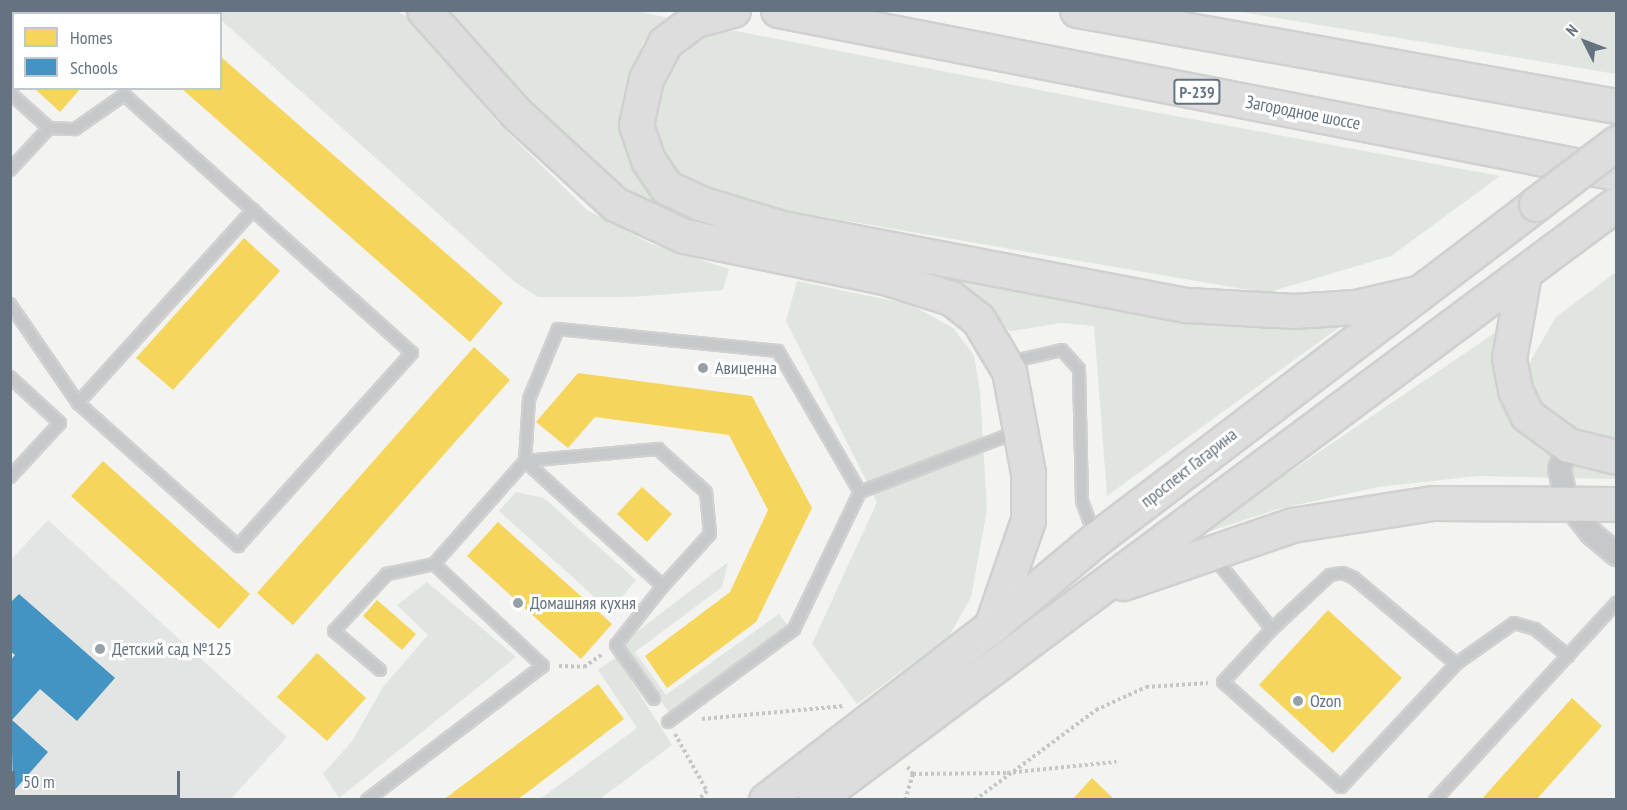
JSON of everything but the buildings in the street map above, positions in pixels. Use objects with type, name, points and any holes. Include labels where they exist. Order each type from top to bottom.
[{"type":"main road","points":[[424,10],[516,113],[615,204],[684,237],[884,277],[951,298],[978,320],[1009,371],[1022,430],[1028,520],[991,627]]},
{"type":"main road","points":[[733,10],[695,20],[665,43],[646,80],[636,125],[648,160],[666,187],[700,203],[782,228],[1187,305],[1294,311],[1355,307],[1417,293]]},
{"type":"main road","name":"Загородное шоссе","points":[[778,10],[1617,173]]},
{"type":"main road","points":[[1077,10],[1617,106]]},
{"type":"main road","name":"проспект Гагарина","points":[[766,800],[991,627],[1096,539],[1617,143]]},
{"type":"main road","points":[[818,798],[1608,210]]},
{"type":"main road","points":[[1524,274],[1509,358],[1515,390],[1527,416],[1568,445],[1617,457]]},
{"type":"main road","points":[[1084,598],[1209,551],[1292,525],[1432,503],[1566,501],[1617,504]]},
{"type":"street","points":[[1568,445],[1559,468],[1566,501],[1592,533],[1617,554]]},
{"type":"lane","points":[[10,93],[49,128],[75,129],[124,95],[412,353],[238,546],[78,403],[10,304]]},
{"type":"lane","points":[[10,170],[49,128]]},
{"type":"lane","points":[[78,403],[253,210]]},
{"type":"lane","points":[[380,670],[334,631],[387,574],[434,564],[525,461],[529,399],[558,330],[778,351],[860,492]]},
{"type":"lane","points":[[1009,371],[1023,359],[1062,350],[1079,369],[1082,501],[1096,539]]},
{"type":"lane","points":[[10,377],[60,423],[10,477]]},
{"type":"lane","points":[[668,722],[794,629],[860,492],[1022,430]]},
{"type":"lane","points":[[525,461],[658,449],[706,492],[710,534],[663,586],[616,645],[654,699]]},
{"type":"lane","points":[[525,461],[663,586]]},
{"type":"lane","points":[[1209,551],[1272,629]]},
{"type":"lane","points":[[367,800],[543,666],[434,564]]},
{"type":"lane","points":[[1456,664],[1354,578],[1343,573],[1330,575],[1272,629],[1223,682],[1341,787],[1456,664],[1514,623],[1535,629],[1568,656]]},
{"type":"lane","points":[[1435,800],[1617,603]]},
{"type":"path","points":[[543,666],[584,667],[616,645]]},
{"type":"path","points":[[975,800],[1007,772],[1096,710],[1146,687],[1223,682]]},
{"type":"path","points":[[698,800],[707,791],[668,722],[846,706]]},
{"type":"path","points":[[900,757],[913,774]]},
{"type":"path","points":[[913,774],[1007,772],[1116,762]]},
{"type":"path","points":[[905,800],[913,774]]},
{"type":"shaded area","points":[[633,10],[668,18],[642,44],[622,122],[659,197],[1345,323],[1107,496],[1094,326],[1061,323],[1011,331],[999,324],[973,291],[927,273],[727,238],[604,182],[440,11]]},
{"type":"shaded area","points":[[209,11],[397,11],[413,21],[497,122],[587,210],[651,244],[729,269],[723,290],[631,297],[538,297],[516,283],[222,21],[222,12]]},
{"type":"shaded area","points":[[1235,11],[1616,11],[1616,74]]},
{"type":"shaded area","points":[[736,31],[1132,108],[1500,176],[1391,256],[1266,293],[726,200],[670,170],[653,127],[659,88],[682,53],[709,33]]},
{"type":"shaded area","points":[[1616,272],[1616,442],[1594,439],[1549,422],[1525,388],[1531,360],[1556,317]]},
{"type":"shaded area","points":[[797,281],[912,305],[953,328],[974,355],[980,392],[987,510],[971,597],[949,636],[857,704],[812,644],[877,502],[786,321]]},
{"type":"shaded area","points":[[1505,326],[1501,398],[1616,464],[1616,479],[1478,476],[1378,487],[1278,509],[1195,536]]},
{"type":"shaded area","points":[[516,492],[544,498],[636,580],[610,611],[499,511]]},
{"type":"shaded area","name":"Детский сад №125","points":[[48,520],[287,737],[231,799],[11,799],[10,561]]},
{"type":"shaded area","points":[[728,562],[722,587],[635,652],[666,695],[779,614],[787,625],[669,713],[621,644]]},
{"type":"shaded area","points":[[427,582],[516,657],[339,798],[323,774],[352,741],[383,687],[428,635],[397,605]]},
{"type":"shaded area","points":[[616,657],[672,745],[600,799],[540,799],[637,728],[598,670]]},
{"type":"place","name":"Авиценна","points":[[703,368]]},
{"type":"place","name":"Домашняя кухня","points":[[518,603]]},
{"type":"place","name":"Детский сад №125","points":[[100,649]]},
{"type":"place","name":"Ozon","points":[[1298,701]]}]
